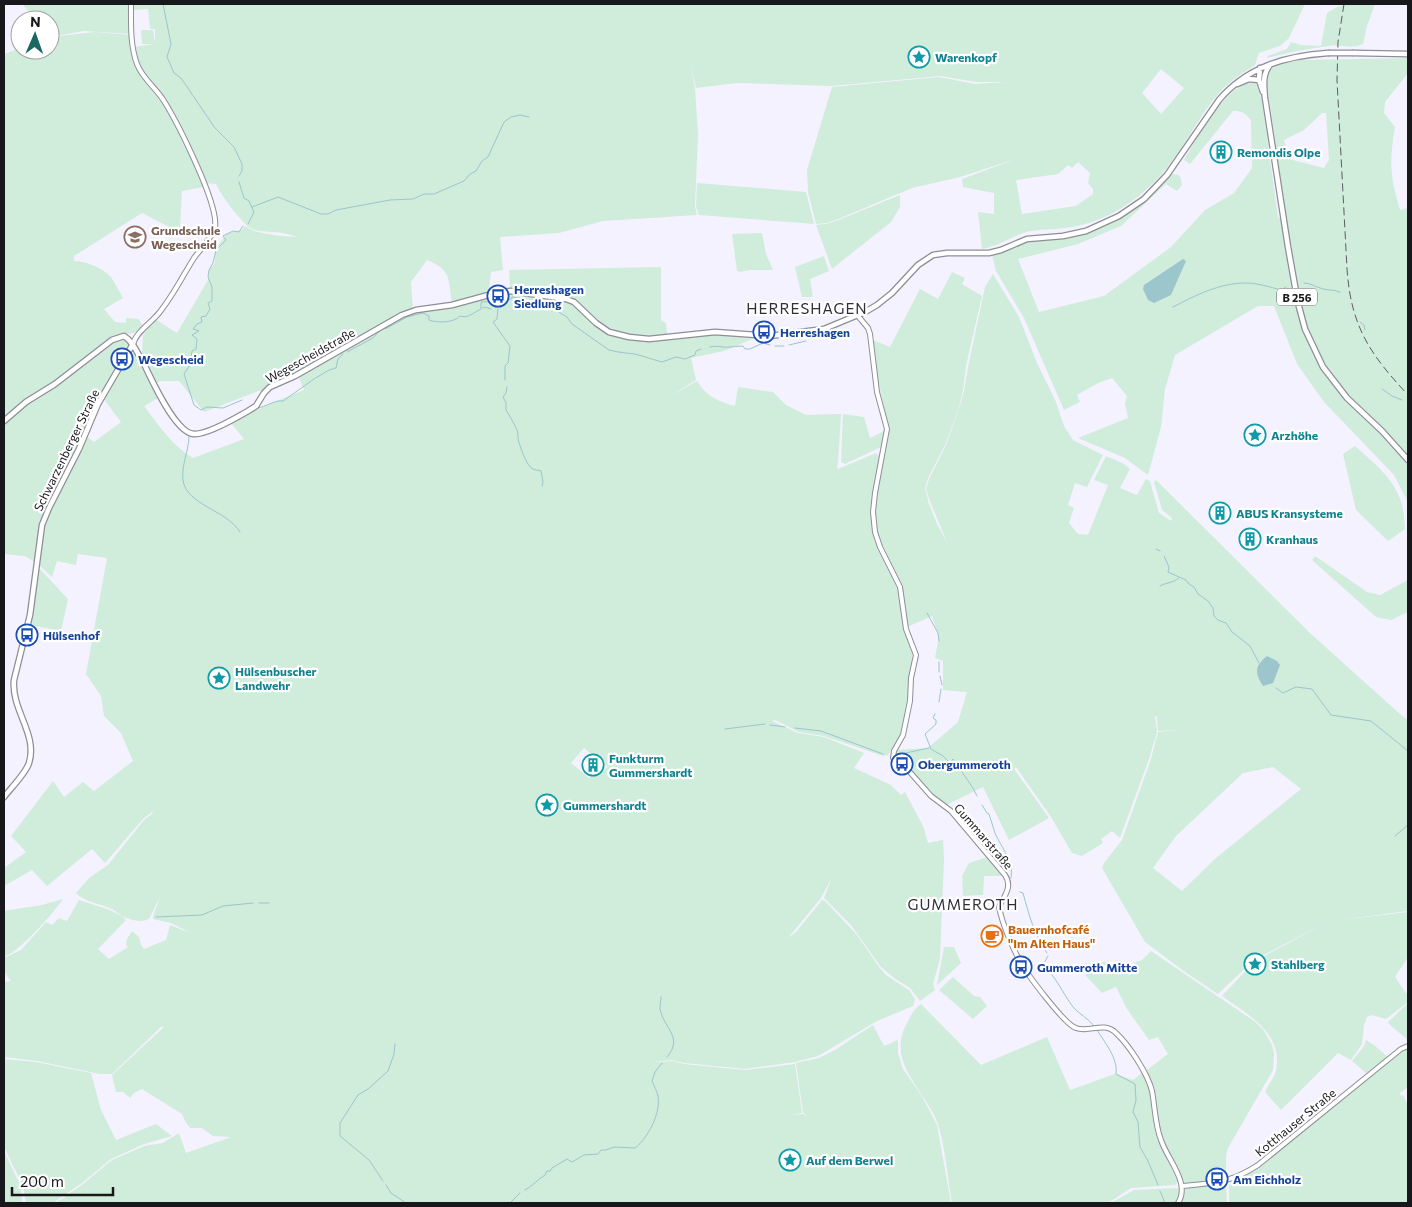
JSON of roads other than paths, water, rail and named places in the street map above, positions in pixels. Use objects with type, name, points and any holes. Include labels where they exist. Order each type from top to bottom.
[{"type":"main road","name":"Wegescheidstraße","points":[[133,344],[174,418],[187,432],[197,434],[248,411],[256,406],[270,387],[295,376],[392,320],[416,310],[467,302],[496,292],[515,292],[566,299],[574,302],[596,323],[609,332],[629,337],[649,339],[715,332],[758,336],[782,335],[824,329],[858,316],[884,300],[918,265],[933,255],[989,253],[1027,239],[1063,236],[1086,231],[1119,216],[1144,199],[1167,175],[1219,100],[1234,85],[1260,68],[1304,54],[1408,54]]},
{"type":"main road","points":[[1234,85],[1249,79],[1262,79],[1268,67],[1276,62]]},
{"type":"main road","name":"B 256","points":[[1260,68],[1298,303],[1306,329],[1323,367],[1347,398],[1382,431],[1408,460]]},
{"type":"main road","points":[[4,421],[26,402],[55,384],[112,340],[124,336],[133,344]]},
{"type":"main road","name":"Schwarzenberger Straße","points":[[4,797],[27,767],[31,751],[30,739],[16,703],[14,684],[30,614],[42,525],[79,449],[98,404],[133,344]]},
{"type":"street","points":[[131,4],[131,34],[133,51],[138,66],[163,99],[180,130],[204,183],[214,214],[214,229],[210,238],[190,266],[178,288],[159,313],[135,338],[133,344]]},
{"type":"street","name":"Gummarstraße","points":[[858,316],[868,328],[870,334],[877,392],[887,428],[874,501],[875,532],[880,547],[900,587],[906,629],[916,656],[904,734],[894,750],[893,758],[895,762],[908,770],[931,796],[951,811],[1008,879],[1009,887],[999,908],[1016,952],[1023,966],[1062,1017],[1078,1029],[1099,1027],[1111,1029],[1126,1044],[1151,1089],[1160,1140],[1182,1186]]},
{"type":"street","name":"Kotthauser Straße","points":[[1182,1186],[1227,1181],[1246,1173],[1401,1049],[1408,1046]]},
{"type":"street","points":[[1178,1203],[1182,1186]]},
{"type":"water","points":[[1183,259],[1186,261],[1171,295],[1154,303],[1148,300],[1143,289],[1144,285]]},
{"type":"water","points":[[1267,656],[1277,661],[1280,665],[1273,683],[1263,686],[1258,677],[1257,670],[1260,663]]},
{"type":"waterway","points":[[163,4],[171,44],[167,57],[174,73],[181,78],[215,128],[234,147],[242,164],[242,171],[239,176]]},
{"type":"waterway","points":[[252,207],[278,197],[321,214],[328,214],[336,210],[390,200],[413,199],[424,194],[434,194],[464,181],[470,174],[476,171],[482,161],[488,157],[504,122],[511,117],[520,115],[529,117]]},
{"type":"waterway","points":[[239,182],[244,198],[249,201],[254,212],[248,224]]},
{"type":"waterway","points":[[242,400],[223,408],[207,407],[201,410],[194,405],[184,374],[190,365],[192,351],[196,349],[197,339],[192,335],[199,331],[193,329],[202,322],[201,317],[206,316],[210,309],[208,303],[212,301],[212,287],[208,277],[216,250],[226,240],[223,236],[233,231],[239,232],[243,226]]},
{"type":"waterway","points":[[1173,307],[1199,294],[1227,285],[1250,283],[1281,290],[1286,287]]},
{"type":"waterway","points":[[1304,283],[1340,292]]},
{"type":"waterway","points":[[347,352],[373,338],[381,329],[387,328],[407,317],[423,313],[429,316],[429,320],[436,322],[450,321],[460,316],[468,316],[481,309],[481,302],[505,301],[512,297],[525,299],[530,305],[552,308],[567,317],[572,324],[609,350],[635,354],[662,362],[676,357],[685,359],[695,355],[696,351],[701,349]]},
{"type":"waterway","points":[[483,308],[491,309]]},
{"type":"waterway","points":[[498,309],[497,319],[493,322],[510,346],[508,363],[505,366],[505,380]]},
{"type":"waterway","points":[[1360,322],[1364,325],[1365,330]]},
{"type":"waterway","points":[[789,345],[806,341]]},
{"type":"waterway","points":[[710,347],[743,346],[745,349],[750,349],[763,343],[770,345]]},
{"type":"waterway","points":[[775,346],[784,346]]},
{"type":"waterway","points":[[257,408],[283,401],[314,379],[336,368],[338,359],[343,354]]},
{"type":"waterway","points":[[507,387],[503,397],[506,403],[506,410],[517,430],[520,446],[526,460],[531,467],[541,471],[542,486]]},
{"type":"waterway","points":[[1382,389],[1402,400]]},
{"type":"waterway","points":[[189,436],[183,474],[186,489],[199,502],[234,524],[240,532]]},
{"type":"waterway","points":[[1156,549],[1160,551]]},
{"type":"waterway","points":[[1164,556],[1169,567],[1168,572],[1186,580],[1194,587],[1198,594],[1208,601],[1213,608],[1214,616],[1226,623],[1232,632],[1250,646],[1259,663]]},
{"type":"waterway","points":[[1160,586],[1179,578]]},
{"type":"waterway","points":[[927,613],[938,633],[939,641]]},
{"type":"waterway","points":[[939,662],[939,672]]},
{"type":"waterway","points":[[940,676],[942,685]]},
{"type":"waterway","points":[[1276,688],[1283,693],[1296,687],[1312,689],[1331,715],[1371,721],[1408,751]]},
{"type":"waterway","points":[[939,702],[941,689]]},
{"type":"waterway","points":[[935,714],[933,718],[936,720],[936,724],[925,734],[931,749],[950,763],[953,759],[977,796]]},
{"type":"waterway","points":[[725,729],[765,724]]},
{"type":"waterway","points":[[770,725],[785,727]]},
{"type":"waterway","points":[[795,728],[821,731],[883,754]]},
{"type":"waterway","points":[[895,756],[899,757],[901,754],[929,748]]},
{"type":"waterway","points":[[982,805],[989,814],[995,833],[1011,866],[1011,878]]},
{"type":"waterway","points":[[1395,836],[1408,825]]},
{"type":"waterway","points":[[1020,892],[1023,893],[1035,931],[1047,953]]},
{"type":"waterway","points":[[156,917],[202,915],[223,906],[253,903]]},
{"type":"waterway","points":[[259,903],[269,903]]},
{"type":"waterway","points":[[1048,956],[1043,965],[1056,980],[1073,1007],[1094,1026]]},
{"type":"waterway","points":[[661,997],[660,1009],[674,1044],[667,1057]]},
{"type":"waterway","points":[[1097,1030],[1113,1056],[1116,1074],[1135,1084],[1136,1100],[1133,1112],[1138,1122],[1140,1147],[1158,1185]]},
{"type":"waterway","points":[[383,1181],[369,1160],[340,1136],[340,1123],[358,1095],[368,1089],[388,1071],[394,1054],[395,1044]]},
{"type":"waterway","points":[[525,1190],[545,1175],[547,1171],[550,1171],[567,1159],[572,1162],[584,1155],[598,1154],[601,1150],[614,1147],[635,1148],[640,1144],[649,1132],[658,1110],[658,1096],[652,1081],[655,1072],[662,1063]]},
{"type":"waterway","points":[[386,1185],[391,1193],[406,1203]]},
{"type":"waterway","points":[[1160,1191],[1165,1203]]},
{"type":"waterway","points":[[510,1203],[520,1193]]},
{"type":"railway","points":[[1344,4],[1338,42],[1337,80],[1349,289],[1358,324],[1365,338],[1383,366],[1408,395]]},
{"type":"place","name":"Warenkopf","points":[[919,57]]},
{"type":"place","name":"Remondis Olpe","points":[[1221,152]]},
{"type":"place","name":"Grundschule Wegescheid","points":[[135,237]]},
{"type":"place","name":"Herreshagen Siedlung","points":[[498,296]]},
{"type":"place","name":"Herreshagen","points":[[764,332]]},
{"type":"place","name":"Wegescheid","points":[[122,359]]},
{"type":"place","name":"Arzhöhe","points":[[1255,435]]},
{"type":"place","name":"ABUS Kransysteme","points":[[1220,513]]},
{"type":"place","name":"Kranhaus","points":[[1250,539]]},
{"type":"place","name":"Hülsenhof","points":[[27,635]]},
{"type":"place","name":"Hülsenbuscher Landwehr","points":[[219,678]]},
{"type":"place","name":"Obergummeroth","points":[[902,764]]},
{"type":"place","name":"Funkturm Gummershardt","points":[[593,765]]},
{"type":"place","name":"Gummershardt","points":[[547,805]]},
{"type":"place","name":"Bauernhofcafé \"Im Alten Haus\"","points":[[992,936]]},
{"type":"place","name":"Stahlberg","points":[[1255,964]]},
{"type":"place","name":"Gummeroth Mitte","points":[[1021,967]]},
{"type":"place","name":"Auf dem Berwel","points":[[790,1160]]},
{"type":"place","name":"Am Eichholz","points":[[1217,1179]]},
{"type":"district","name":"HERRESHAGEN","points":[[807,308]]},
{"type":"district","name":"GUMMEROTH","points":[[963,904]]}]
